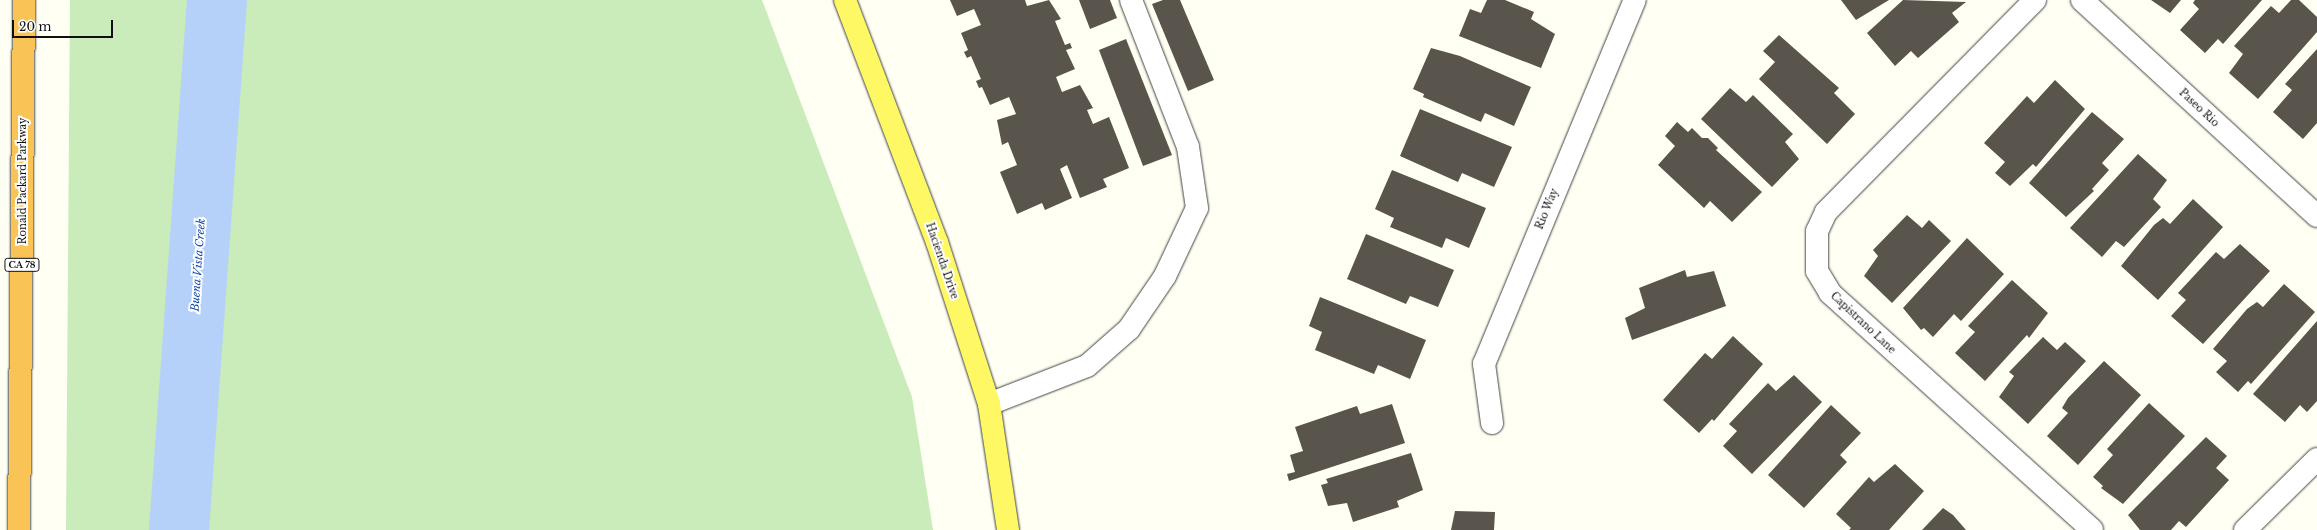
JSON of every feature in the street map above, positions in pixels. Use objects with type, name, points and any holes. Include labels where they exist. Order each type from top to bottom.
[{"type":"highway","name":"Ronald Packard Parkway","points":[[19,530],[24,0]]},
{"type":"main road","name":"Hacienda Drive","points":[[845,0],[937,242],[989,404],[1008,530]]},
{"type":"street","points":[[989,404],[1087,366],[1129,329],[1165,276],[1197,208],[1188,147],[1131,0]]},
{"type":"street","name":"Rio Way","points":[[1492,423],[1484,364],[1635,0]]},
{"type":"street","name":"Capistrano Lane","points":[[2034,0],[1826,212],[1817,231],[1817,271],[1830,293],[2092,530]]},
{"type":"street","name":"Paseo Rio","points":[[2082,0],[2317,216]]},
{"type":"street","points":[[2245,530],[2317,459]]},
{"type":"green space","points":[[70,0],[762,0],[912,397],[933,530],[66,530]]},
{"type":"building","points":[[950,0],[1025,0],[1027,6],[1049,0],[1061,19],[1055,21],[1065,45],[1070,43],[1072,48],[1066,50],[1075,69],[1056,77],[1062,92],[1080,85],[1093,108],[1087,110],[1093,124],[1109,117],[1129,168],[1103,179],[1107,187],[1080,198],[1067,165],[1060,169],[1072,198],[1045,210],[1042,203],[1017,214],[1000,172],[1017,165],[1008,142],[1002,145],[997,120],[1016,114],[1009,97],[990,105],[982,87],[979,88],[976,81],[981,79],[971,56],[967,58],[964,52],[968,50],[961,33],[981,25],[974,9],[957,16]]},
{"type":"building","points":[[1079,0],[1110,0],[1117,18],[1090,29]]},
{"type":"building","points":[[1163,0],[1180,0],[1214,80],[1188,91],[1152,4]]},
{"type":"building","points":[[1487,0],[1505,0],[1534,12],[1531,19],[1555,34],[1541,68],[1459,36],[1470,9],[1481,13]]},
{"type":"building","points":[[1841,0],[1889,0],[1856,20]]},
{"type":"building","points":[[1903,0],[1966,2],[1952,13],[1959,22],[1918,58],[1911,51],[1895,66],[1867,33]]},
{"type":"building","points":[[2151,0],[2181,0],[2170,13]]},
{"type":"building","points":[[2195,0],[2262,0],[2223,44],[2218,39],[2205,53],[2180,30],[2199,9],[2193,3]]},
{"type":"building","points":[[2291,0],[2299,0],[2317,17],[2317,32],[2258,99],[2229,73],[2243,54],[2234,46],[2271,6],[2279,13]]},
{"type":"building","points":[[1779,35],[1839,88],[1834,93],[1855,114],[1827,144],[1759,79],[1775,62],[1763,51]]},
{"type":"building","points":[[1126,39],[1172,155],[1143,166],[1099,50]]},
{"type":"building","points":[[1431,48],[1460,56],[1531,87],[1514,126],[1485,113],[1481,122],[1423,97],[1424,94],[1413,89]]},
{"type":"building","points":[[2317,49],[2317,123],[2303,139],[2273,112],[2292,90],[2285,84]]},
{"type":"building","points":[[2055,80],[2085,109],[2036,167],[2033,164],[2010,186],[1995,173],[2005,162],[1984,143],[2027,96],[2034,103]]},
{"type":"building","points":[[1730,88],[1746,102],[1753,95],[1793,134],[1785,142],[1799,159],[1772,187],[1701,119]]},
{"type":"building","points":[[1420,109],[1512,147],[1494,187],[1462,173],[1458,182],[1400,156]]},
{"type":"building","points":[[2092,112],[2124,139],[2102,163],[2109,170],[2092,189],[2094,191],[2066,217],[2029,183]]},
{"type":"building","points":[[1677,122],[1688,132],[1692,128],[1702,138],[1708,138],[1718,148],[1716,150],[1762,192],[1732,222],[1710,201],[1704,208],[1658,165],[1675,146],[1665,136]]},
{"type":"building","points":[[2138,154],[2167,180],[2153,199],[2161,207],[2124,247],[2116,241],[2102,257],[2070,228]]},
{"type":"building","points":[[1392,170],[1486,208],[1469,248],[1446,238],[1442,248],[1390,227],[1394,218],[1375,209]]},
{"type":"building","points":[[2193,199],[2223,227],[2158,300],[2121,266],[2154,225],[2163,218],[2170,224]]},
{"type":"building","points":[[1907,215],[1922,228],[1929,220],[1951,241],[1892,303],[1864,276],[1878,256],[1873,250]]},
{"type":"building","points":[[1366,234],[1454,270],[1438,307],[1410,296],[1406,304],[1347,279]]},
{"type":"building","points":[[1967,238],[2004,274],[1961,321],[1954,314],[1933,337],[1924,328],[1921,330],[1903,308]]},
{"type":"building","points":[[2240,244],[2270,271],[2203,344],[2171,316],[2186,300],[2178,293],[2216,252],[2224,259]]},
{"type":"building","points":[[1685,270],[1687,277],[1714,271],[1726,306],[1632,340],[1625,318],[1645,308],[1639,288]]},
{"type":"building","points":[[2012,280],[2048,313],[2029,338],[2027,335],[1985,381],[1955,353],[1975,332],[1968,326]]},
{"type":"building","points":[[2284,284],[2315,312],[2251,384],[2248,381],[2238,392],[2216,372],[2227,361],[2213,349],[2247,309],[2257,302],[2263,307]]},
{"type":"building","points":[[1320,297],[1426,340],[1410,379],[1378,365],[1374,374],[1315,350],[1322,332],[1309,326]]},
{"type":"building","points":[[2317,321],[2317,401],[2307,412],[2300,405],[2285,422],[2253,394]]},
{"type":"building","points":[[1733,336],[1763,364],[1714,421],[1712,419],[1699,433],[1663,400],[1705,353],[1712,359]]},
{"type":"building","points":[[2043,337],[2057,350],[2065,342],[2086,361],[2028,424],[1999,397],[2014,376],[2009,372]]},
{"type":"building","points":[[2104,361],[2141,395],[2078,465],[2047,436],[2068,413],[2062,408],[2068,398]]},
{"type":"building","points":[[1794,375],[1822,402],[1752,474],[1723,446],[1737,431],[1729,424],[1768,383],[1776,391]]},
{"type":"building","points":[[2149,403],[2185,436],[2123,504],[2101,488],[2103,486],[2093,477],[2113,455],[2107,449]]},
{"type":"building","points":[[1392,404],[1405,443],[1289,481],[1287,474],[1295,472],[1290,455],[1303,451],[1295,427],[1357,406],[1360,414]]},
{"type":"building","points":[[1831,405],[1861,433],[1840,455],[1847,462],[1804,508],[1768,475]]},
{"type":"building","points":[[2206,437],[2227,456],[2216,468],[2229,480],[2186,527],[2179,521],[2171,530],[2140,530],[2128,515]]},
{"type":"building","points":[[1411,453],[1423,490],[1397,501],[1399,507],[1353,522],[1347,503],[1328,506],[1321,485],[1328,483],[1326,479]]},
{"type":"building","points":[[1895,464],[1924,491],[1889,530],[1849,530],[1851,528],[1836,514],[1869,477],[1874,482]]},
{"type":"building","points":[[1943,508],[1953,515],[1966,530],[1922,530]]},
{"type":"building","points":[[1455,511],[1495,512],[1494,530],[1451,530]]},
{"type":"waterway","name":"Buena Vista Creek","points":[[179,530],[217,0]]}]
